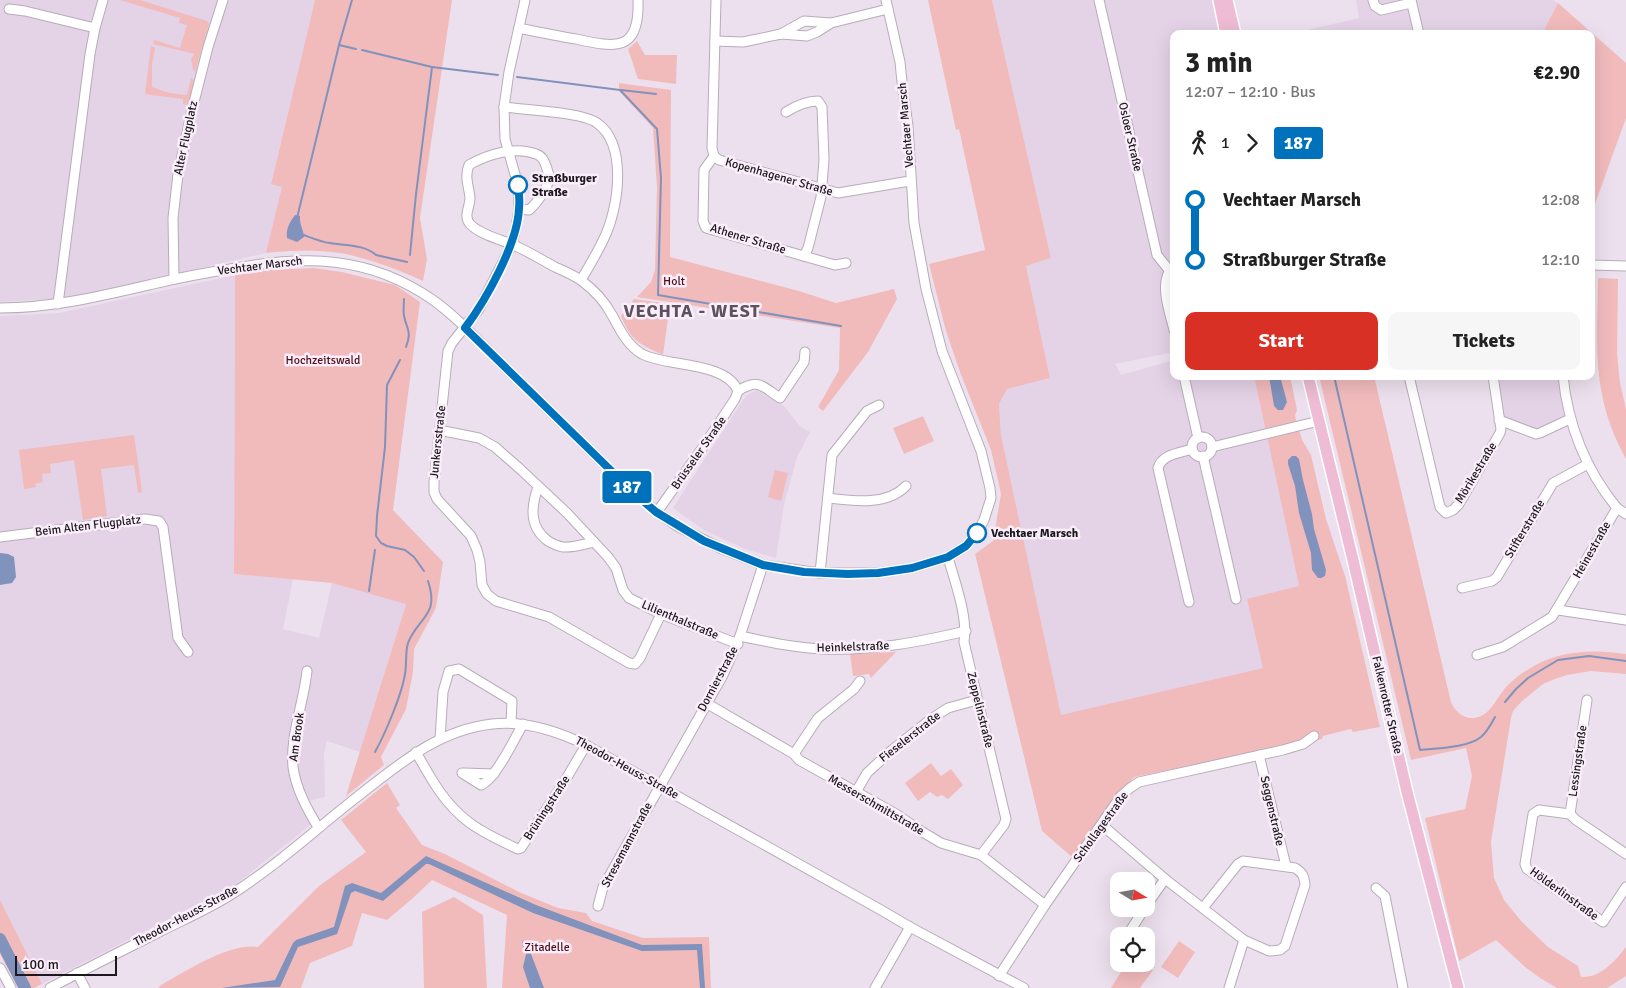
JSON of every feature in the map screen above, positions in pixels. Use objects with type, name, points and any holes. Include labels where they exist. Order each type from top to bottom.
[{"type":"main road","points":[[1218,0],[1225,30]]},
{"type":"main road","points":[[1227,0],[1233,30]]},
{"type":"main road","name":"Falkenrotter Straße","points":[[1309,380],[1407,792],[1458,988]]},
{"type":"street","points":[[58,304],[95,28],[103,0]]},
{"type":"street","name":"Alter Flugplatz","points":[[174,279],[173,218],[178,174],[192,110],[223,0]]},
{"type":"street","points":[[465,328],[479,310],[512,244],[519,209],[518,185],[508,151],[504,128],[504,107],[509,72],[525,0]]},
{"type":"street","points":[[519,28],[598,44],[614,45],[622,43],[630,37],[636,27],[638,0]]},
{"type":"street","name":"Kopenhagener Straße","points":[[716,0],[712,148],[714,156],[719,160],[838,193],[910,180]]},
{"type":"street","name":"Osloer Straße","points":[[1099,0],[1157,255],[1170,266]]},
{"type":"street","points":[[1373,0],[1375,6],[1381,10],[1411,2],[1418,30]]},
{"type":"street","points":[[715,41],[743,42],[781,34],[808,36],[830,23],[887,5]]},
{"type":"street","name":"Vechtaer Marsch","points":[[0,308],[28,308],[79,301],[174,279],[256,264],[307,260],[340,262],[367,268],[402,282],[434,301],[465,328],[635,494],[656,512],[704,541],[763,565],[820,574],[878,573],[912,568],[948,557],[966,546],[977,533],[984,520],[991,498],[990,488],[981,451],[942,351],[926,289],[914,223],[908,126],[900,62],[887,5]]},
{"type":"street","points":[[9,9],[95,28]]},
{"type":"street","points":[[781,34],[804,21],[830,23]]},
{"type":"street","points":[[786,112],[800,104],[812,101],[818,101],[822,107],[824,160],[821,197],[808,248],[804,256]]},
{"type":"street","points":[[504,107],[584,117],[597,123],[606,132],[613,144],[617,164],[617,180],[612,216],[596,256],[581,280]]},
{"type":"street","points":[[519,209],[529,210],[547,185],[549,177],[544,160],[538,154],[508,151],[481,158],[469,165],[466,173],[470,199],[466,218],[470,224],[490,236],[512,244],[581,280],[604,303],[612,314],[621,333],[634,348],[643,354],[656,359],[689,364],[710,370],[732,381],[738,391],[750,384],[759,384],[780,398],[804,362],[805,352]]},
{"type":"street","name":"Athener Straße","points":[[714,156],[704,170],[702,221],[706,228],[835,265],[846,263]]},
{"type":"street","points":[[1595,265],[1626,266]]},
{"type":"street","name":"Osloer Straße","points":[[1170,271],[1166,276],[1164,287],[1170,313]]},
{"type":"street","name":"Junkersstraße","points":[[465,328],[452,343],[448,351],[434,492],[437,499],[471,536],[477,550],[482,585],[487,594],[496,601],[549,617],[598,647],[629,663],[635,664],[640,658],[661,614]]},
{"type":"street","points":[[1185,380],[1198,438]]},
{"type":"street","name":"Mörikestraße","points":[[1410,380],[1440,507],[1446,513],[1453,510],[1459,504],[1498,437],[1500,429],[1493,380]]},
{"type":"street","name":"Heinestraße","points":[[1477,655],[1503,647],[1552,617],[1558,610],[1617,508],[1603,490],[1588,464],[1570,419],[1564,380]]},
{"type":"street","name":"Brüsseler Straße","points":[[656,512],[701,450],[735,399],[738,391]]},
{"type":"street","points":[[820,574],[832,455],[867,411],[878,405]]},
{"type":"street","points":[[1498,420],[1536,434],[1570,419]]},
{"type":"street","points":[[1212,447],[1206,438],[1198,438],[1193,442],[1192,449],[1198,456],[1203,456],[1207,455],[1212,447],[1319,421]]},
{"type":"street","name":"Lilienthalstraße","points":[[439,430],[479,438],[495,447],[519,468],[560,506],[594,542],[616,568],[623,590],[629,598],[661,614],[739,640]]},
{"type":"street","points":[[1189,602],[1158,468],[1164,458],[1192,449]]},
{"type":"street","points":[[1203,456],[1236,599]]},
{"type":"street","name":"Stifterstraße","points":[[1462,588],[1492,581],[1497,577],[1553,483],[1588,464]]},
{"type":"street","points":[[828,498],[858,501],[876,500],[899,494],[906,486]]},
{"type":"street","points":[[538,487],[532,514],[535,526],[540,534],[555,545],[564,547],[594,542]]},
{"type":"street","points":[[1617,508],[1626,514]]},
{"type":"street","name":"Beim Alten Flugplatz","points":[[0,537],[145,519],[159,521],[163,527],[178,638],[188,652]]},
{"type":"street","name":"Zeppelinstraße","points":[[948,557],[966,631],[964,642],[1006,819],[1004,825],[981,856]]},
{"type":"street","name":"Dornierstraße","points":[[659,786],[723,675],[739,640],[763,565]]},
{"type":"street","points":[[1558,610],[1626,620]]},
{"type":"street","name":"Heinkelstraße","points":[[739,640],[796,647],[845,650],[908,644],[966,631]]},
{"type":"street","points":[[440,739],[443,692],[449,671],[459,669],[512,701],[511,723]]},
{"type":"street","name":"Am Brook","points":[[307,671],[306,686],[295,737],[293,768],[300,793],[318,828]]},
{"type":"street","points":[[794,754],[818,718],[854,690],[860,681]]},
{"type":"street","name":"Fieselerstraße","points":[[856,792],[867,773],[915,732],[948,708],[977,700]]},
{"type":"street","name":"Lessingstraße","points":[[1587,700],[1570,814],[1626,854]]},
{"type":"street","name":"Messerschmittstraße","points":[[706,703],[794,754],[799,760],[896,814],[920,832],[941,843],[981,856],[1045,905]]},
{"type":"street","name":"Theodor-Heuss-Straße","points":[[50,988],[231,895],[425,746],[476,727],[511,723],[551,730],[586,745],[910,927],[1024,988]]},
{"type":"street","points":[[494,774],[523,724]]},
{"type":"street","name":"Schollagestraße","points":[[1000,976],[1045,905],[1121,796],[1130,788],[1139,782],[1303,744],[1314,736]]},
{"type":"street","name":"Brüningstraße","points":[[416,752],[436,788],[446,801],[470,824],[518,849],[521,848],[586,745]]},
{"type":"street","name":"Seggenstraße","points":[[1259,755],[1286,866]]},
{"type":"street","name":"Stresemannstraße","points":[[598,906],[603,888],[659,786]]},
{"type":"street","name":"Hölderlinstraße","points":[[1570,814],[1539,810],[1533,814],[1525,864],[1527,869],[1603,922],[1626,887]]},
{"type":"street","points":[[1102,825],[1165,879],[1244,940],[1269,951],[1280,950],[1285,946],[1304,885],[1304,877],[1302,872],[1295,868],[1243,860],[1203,908]]},
{"type":"street","points":[[1155,894],[1165,879]]},
{"type":"street","points":[[1376,888],[1385,896],[1403,988]]},
{"type":"street","points":[[875,988],[910,927]]},
{"type":"street","points":[[1229,988],[1244,940]]},
{"type":"street","points":[[0,968],[11,988]]},
{"type":"street","points":[[77,973],[85,988]]},
{"type":"shaded area","points":[[0,0],[315,0],[271,183],[283,186],[266,253],[71,298],[0,302]]},
{"type":"shaded area","points":[[992,0],[1234,0],[1241,30],[1170,30],[1170,353],[1115,364],[1121,375],[1170,361],[1170,380],[1255,380],[1299,586],[1263,668],[1061,716],[1001,435],[999,404],[1007,389],[1050,378],[1026,266],[1051,258]]},
{"type":"shaded area","points":[[1356,0],[1553,0],[1558,3],[1544,30],[1307,30],[1359,18]]},
{"type":"shaded area","points":[[235,275],[234,574],[293,579],[283,629],[319,638],[332,583],[406,603],[360,752],[327,741],[324,754],[325,797],[308,801],[319,818],[235,885],[42,984],[0,900],[0,316],[59,313]]},
{"type":"shaded area","points":[[1498,380],[1558,380],[1565,419],[1534,430],[1503,419]]},
{"type":"shaded area","points":[[757,390],[784,406],[800,426],[810,432],[797,457],[784,505],[776,558],[745,549],[704,530],[673,508],[741,403],[747,395]]},
{"type":"green space","points":[[120,0],[140,0],[207,21],[209,24],[195,72],[191,58],[195,54],[153,44],[154,40],[180,48],[187,25],[179,23],[180,18]]},
{"type":"green space","points":[[315,0],[452,0],[420,218],[427,259],[423,281],[363,258],[334,252],[287,251],[266,253],[282,187],[271,184]]},
{"type":"green space","points":[[928,0],[992,0],[1051,258],[1026,266],[1050,378],[1007,389],[999,404],[1001,435],[1061,715],[1263,668],[1247,599],[1299,586],[1255,380],[1291,380],[1297,410],[1295,416],[1302,440],[1311,455],[1326,519],[1345,576],[1380,727],[1353,732],[1351,729],[1323,736],[1322,739],[1134,777],[1115,798],[1073,858],[1042,831],[975,554],[993,541],[1001,494],[991,450],[946,331],[929,264],[985,250],[959,129],[956,130]]},
{"type":"green space","points":[[1558,3],[1589,30],[1544,30]]},
{"type":"green space","points":[[1595,36],[1626,63],[1626,118],[1595,204]]},
{"type":"green space","points":[[637,41],[645,55],[677,55],[676,84],[638,79],[628,49]]},
{"type":"green space","points":[[151,46],[155,48],[152,64],[152,87],[169,93],[187,95],[191,78],[194,80],[189,105],[183,104],[183,99],[145,94]]},
{"type":"green space","name":"Holt","points":[[619,83],[671,90],[670,257],[799,291],[836,303],[894,289],[897,299],[868,352],[823,411],[818,407],[839,370],[840,328],[637,297],[651,282],[655,270],[657,188],[653,128],[619,91]]},
{"type":"green space","name":"Hochzeitswald","points":[[314,268],[342,272],[395,285],[420,302],[393,510],[443,562],[436,608],[414,649],[413,672],[406,709],[381,757],[384,765],[346,796],[406,604],[332,583],[234,574],[235,275],[271,270]]},
{"type":"green space","points":[[1598,278],[1618,279],[1617,353],[1620,383],[1626,409],[1626,459],[1615,436],[1601,392],[1597,349]]},
{"type":"green space","points":[[634,299],[670,304],[663,355],[637,341],[625,325],[621,316]]},
{"type":"green space","points":[[1320,380],[1375,380],[1451,702],[1459,713],[1472,718],[1485,714],[1506,687],[1519,676],[1547,660],[1561,655],[1593,651],[1626,654],[1626,674],[1591,671],[1567,675],[1543,684],[1513,711],[1491,842],[1494,878],[1504,900],[1522,922],[1548,947],[1578,966],[1581,977],[1595,975],[1607,968],[1626,947],[1626,976],[1607,988],[1557,988],[1525,967],[1496,940],[1459,961],[1425,818],[1465,809],[1472,776],[1466,748],[1411,760]]},
{"type":"green space","points":[[923,416],[934,441],[904,454],[893,428]]},
{"type":"green space","points":[[134,435],[142,492],[138,493],[134,465],[101,469],[107,516],[83,520],[74,460],[50,464],[51,473],[42,474],[43,482],[35,484],[36,487],[24,489],[19,450]]},
{"type":"green space","points":[[775,470],[788,473],[781,501],[768,497]]},
{"type":"green space","points":[[896,652],[871,678],[869,674],[853,676],[850,654]]},
{"type":"green space","points":[[931,763],[941,776],[951,769],[963,785],[948,799],[942,795],[937,797],[930,792],[918,801],[905,783]]},
{"type":"green space","name":"Zitadelle","points":[[387,783],[400,805],[396,808],[422,845],[445,854],[519,892],[558,908],[586,913],[592,921],[643,938],[709,937],[711,988],[502,988],[507,915],[432,880],[387,920],[362,913],[352,946],[310,963],[301,988],[158,988],[208,959],[234,949],[258,947],[319,886],[366,852],[341,820]]},
{"type":"green space","points":[[454,897],[483,915],[487,988],[424,988],[422,912]]},
{"type":"green space","points":[[0,900],[42,984],[34,988],[18,988],[0,954]]},
{"type":"green space","points":[[1179,941],[1195,952],[1178,978],[1161,967]]},
{"type":"green space","points":[[1121,972],[1152,972],[1140,988],[1111,988]]},
{"type":"water","points":[[295,215],[300,216],[304,237],[297,242],[287,238],[288,226]]},
{"type":"water","points":[[1270,380],[1281,380],[1287,402],[1283,410],[1278,410],[1274,406]]},
{"type":"water","points":[[1292,456],[1296,456],[1299,459],[1314,529],[1326,570],[1325,576],[1321,578],[1318,578],[1312,570],[1311,553],[1299,513],[1295,486],[1288,464],[1288,460]]},
{"type":"water","points":[[0,553],[14,557],[16,577],[12,583],[0,585]]},
{"type":"water","points":[[426,856],[536,905],[642,945],[702,944],[705,988],[700,988],[697,950],[642,951],[533,913],[426,864],[383,901],[355,891],[351,893],[337,934],[298,947],[280,987],[222,988],[275,980],[296,940],[334,927],[345,886],[352,883],[381,893]]},
{"type":"water","points":[[523,940],[528,946],[544,988],[530,988],[523,967],[526,954],[522,943]]},
{"type":"waterway","points":[[297,218],[339,45],[352,0]]},
{"type":"waterway","points":[[339,45],[356,49]]},
{"type":"waterway","points":[[362,50],[432,67],[498,75]]},
{"type":"waterway","points":[[410,255],[432,67]]},
{"type":"waterway","points":[[517,77],[620,90],[657,129],[661,178],[658,295],[841,326]]},
{"type":"waterway","points":[[621,90],[656,94]]},
{"type":"waterway","points":[[304,235],[317,240],[360,247],[376,255],[407,262]]},
{"type":"waterway","points":[[404,299],[404,316],[409,334],[406,347]]},
{"type":"waterway","points":[[400,360],[387,385],[385,447],[376,536],[381,543],[387,546],[405,550],[414,557],[424,571]]},
{"type":"waterway","points":[[1335,380],[1420,750],[1452,747],[1475,741],[1486,732],[1495,717]]},
{"type":"waterway","points":[[369,591],[375,550]]},
{"type":"waterway","points":[[375,752],[397,703],[405,674],[408,643],[412,634],[430,609],[431,593],[428,581]]},
{"type":"waterway","points":[[1505,702],[1528,678],[1558,660],[1589,656],[1626,661]]},
{"type":"waterway","points":[[0,939],[25,988]]},
{"type":"bus line","name":"187","points":[[518,185],[519,209],[512,244],[479,310],[465,328],[635,494],[656,512],[704,541],[763,565],[820,574],[878,573],[912,568],[948,557],[966,546],[977,533]]},
{"type":"place","name":"Straßburger Straße","points":[[518,185]]},
{"type":"place","name":"Vechtaer Marsch","points":[[977,533]]},
{"type":"district","name":"VECHTA - WEST","points":[[692,311]]}]
